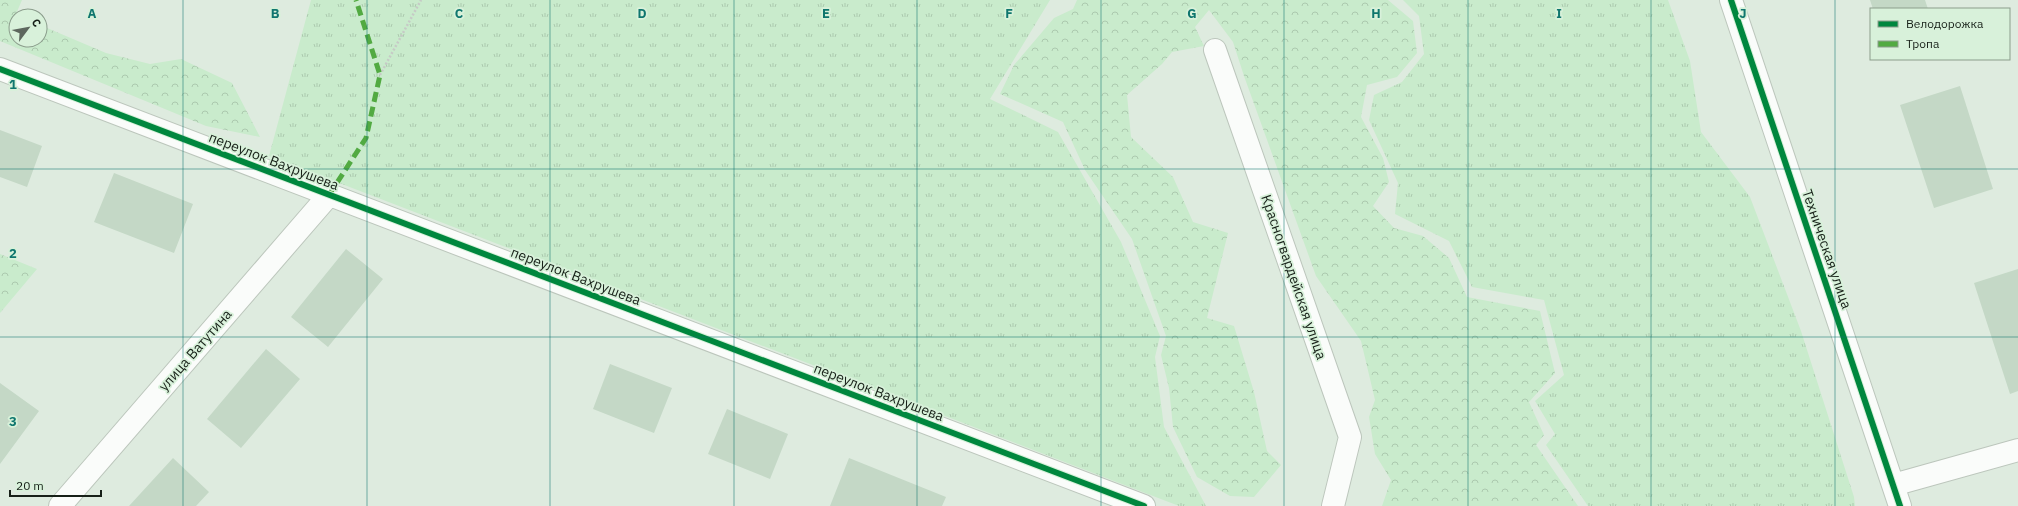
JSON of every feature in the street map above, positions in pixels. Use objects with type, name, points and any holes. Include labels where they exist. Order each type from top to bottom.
[{"type":"street","name":"Техническая улица","points":[[1731,0],[1900,506]]},
{"type":"street","name":"Красногвардейская улица","points":[[1215,50],[1350,437],[1334,506]]},
{"type":"street","name":"переулок Вахрушева","points":[[0,69],[1144,506]]},
{"type":"street","name":"улица Ватутина","points":[[60,506],[329,195]]},
{"type":"street","points":[[1893,485],[2018,450]]},
{"type":"path","points":[[380,75],[421,0]]},
{"type":"green space","points":[[0,0],[22,0],[19,8],[8,8],[8,44],[0,41]]},
{"type":"green space","points":[[311,0],[1050,0],[990,99],[1058,132],[1121,242],[1160,336],[1155,357],[1164,427],[1206,506],[1179,506],[269,156]]},
{"type":"green space","points":[[1077,0],[1388,0],[1413,21],[1417,53],[1397,77],[1367,85],[1361,117],[1383,158],[1389,182],[1373,206],[1394,228],[1423,236],[1449,258],[1467,297],[1540,311],[1555,373],[1529,402],[1544,435],[1536,445],[1578,506],[1382,506],[1391,480],[1375,454],[1369,417],[1375,400],[1361,341],[1316,276],[1233,42],[1209,10],[1195,27],[1204,46],[1172,52],[1162,64],[1127,95],[1131,137],[1173,177],[1193,222],[1228,233],[1207,318],[1234,326],[1254,392],[1267,451],[1281,465],[1254,497],[1230,496],[1197,477],[1173,427],[1169,388],[1161,355],[1166,336],[1132,239],[1085,170],[1063,122],[1000,94],[1014,65],[1054,18],[1073,9]]},
{"type":"green space","points":[[1403,0],[1668,0],[1690,61],[1701,132],[1750,197],[1801,331],[1854,497],[1855,506],[1588,506],[1546,445],[1555,434],[1535,401],[1564,375],[1544,300],[1472,287],[1449,241],[1395,214],[1398,183],[1369,120],[1374,95],[1402,82],[1424,54],[1419,16]]},
{"type":"green space","points":[[48,28],[106,53],[150,64],[181,59],[232,83],[260,137],[206,126],[17,48],[48,48]]},
{"type":"green space","points":[[0,254],[37,269],[0,313]]},
{"type":"building","points":[[1870,0],[1925,0],[1928,8],[1873,8]]},
{"type":"building","points":[[1960,86],[1993,189],[1934,208],[1900,105]]},
{"type":"building","points":[[0,130],[42,146],[27,187],[0,177]]},
{"type":"building","points":[[114,173],[193,204],[174,253],[94,222]]},
{"type":"building","points":[[346,249],[383,279],[328,347],[291,317]]},
{"type":"building","points":[[2018,269],[2018,391],[2010,394],[1974,283]]},
{"type":"building","points":[[266,349],[300,379],[241,448],[207,419]]},
{"type":"building","points":[[610,364],[672,388],[654,433],[593,409]]},
{"type":"building","points":[[0,383],[39,411],[0,464]]},
{"type":"building","points":[[727,409],[788,434],[770,479],[708,454]]},
{"type":"building","points":[[173,458],[209,492],[196,506],[129,506]]},
{"type":"building","points":[[849,458],[946,497],[942,506],[830,506]]},
{"type":"marked path","points":[[329,195],[366,138],[380,75],[356,0]]},
{"type":"cycle path","points":[[1731,0],[1900,506]]},
{"type":"cycle path","points":[[0,69],[1144,506]]}]
